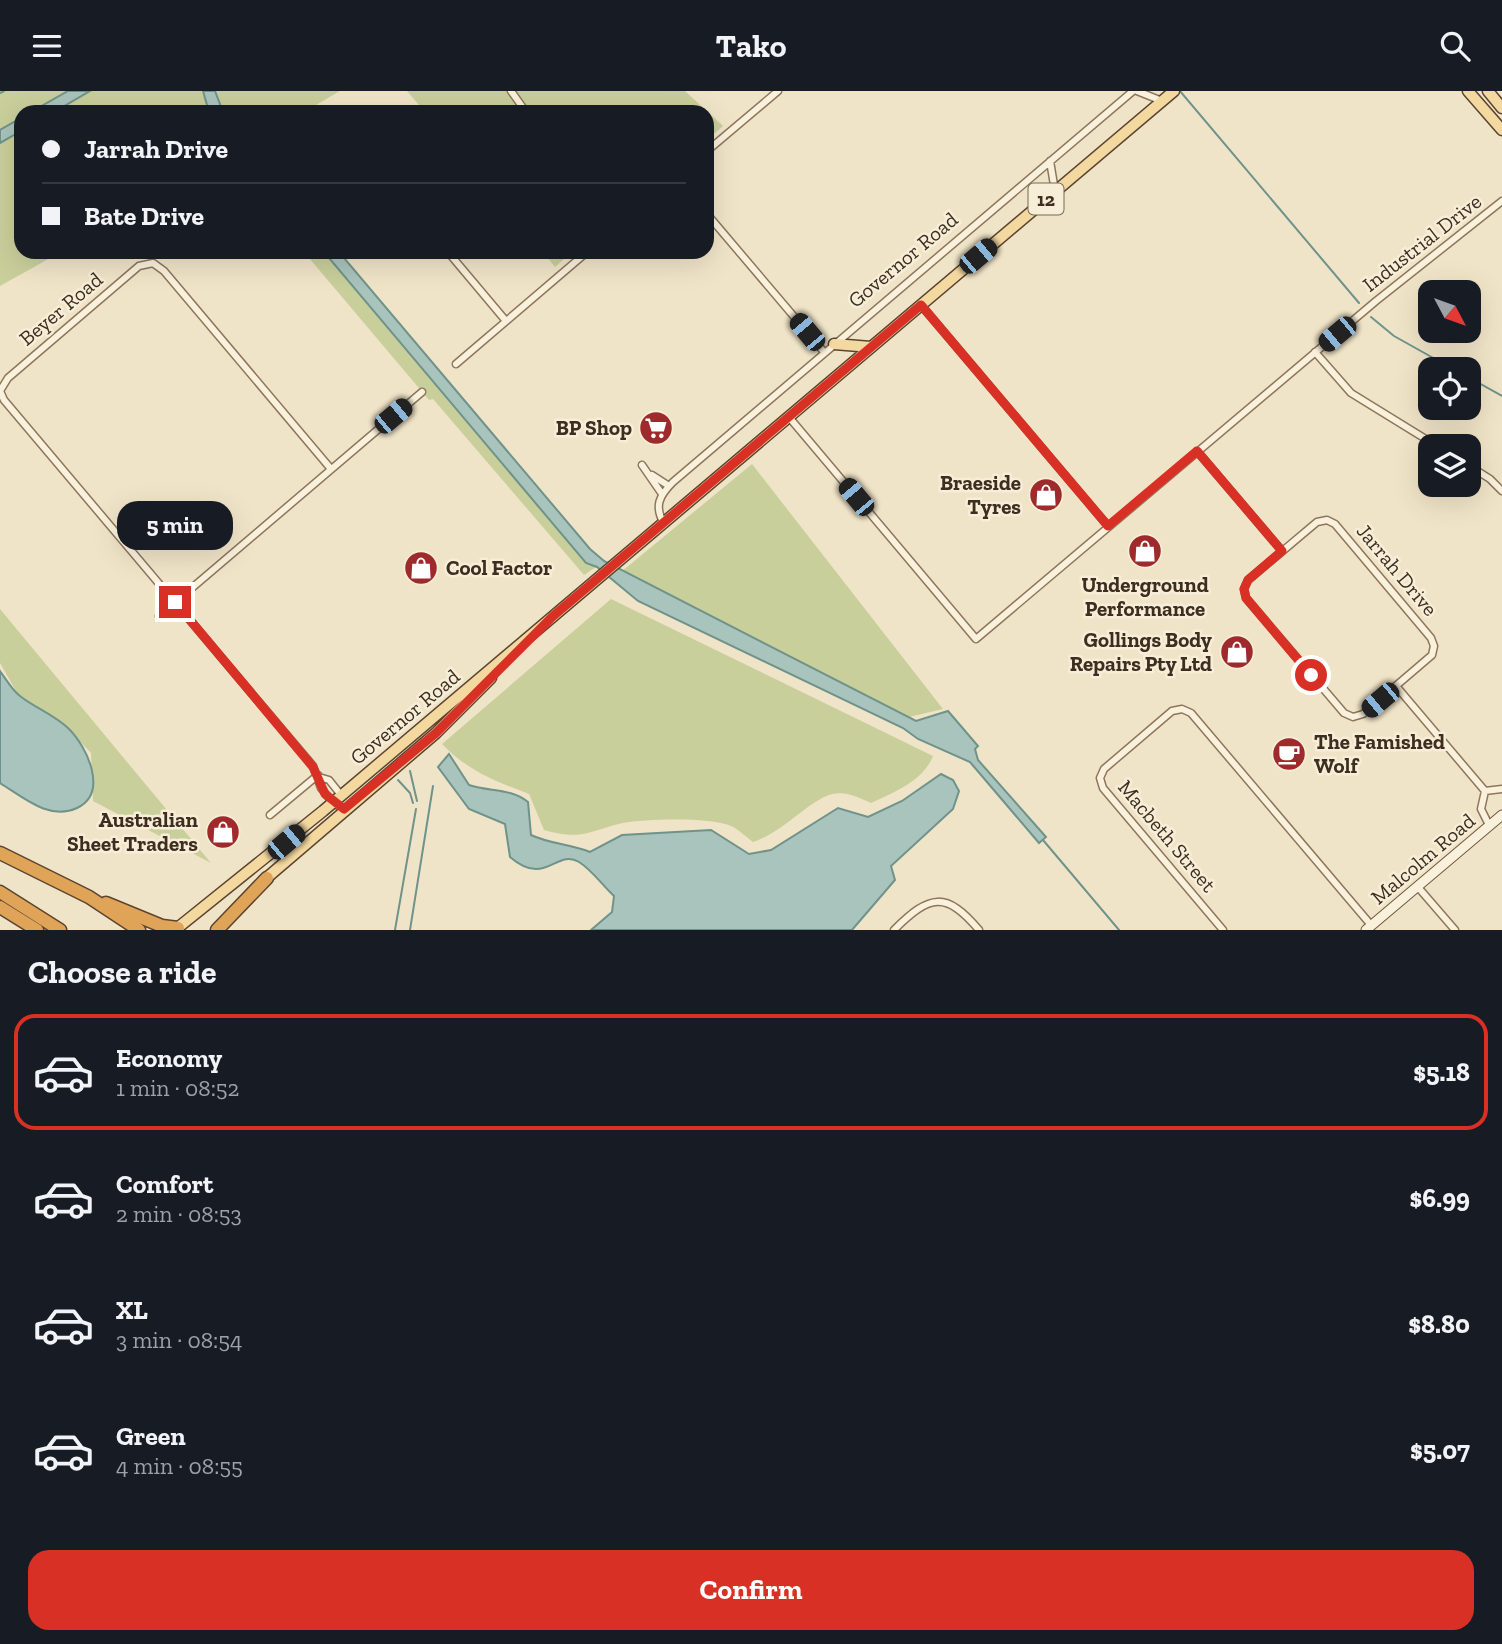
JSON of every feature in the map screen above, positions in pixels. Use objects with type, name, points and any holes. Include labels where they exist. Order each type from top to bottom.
[{"type":"highway","points":[[0,853],[89,897],[139,930]]},
{"type":"highway","points":[[217,930],[267,878]]},
{"type":"highway","points":[[0,893],[60,930]]},
{"type":"highway","points":[[89,897],[176,929]]},
{"type":"highway","points":[[0,907],[37,930]]},
{"type":"main road","points":[[1468,91],[1502,130]]},
{"type":"main road","points":[[1488,91],[1502,107]]},
{"type":"main road","name":"Governor Road","points":[[176,929],[337,799],[1173,92]]},
{"type":"main road","points":[[834,344],[871,347]]},
{"type":"main road","name":"Governor Road","points":[[209,930],[344,809],[436,733],[529,637]]},
{"type":"street","points":[[714,145],[778,91]]},
{"type":"street","name":"Governor Road","points":[[662,494],[824,352],[1135,91],[1162,100]]},
{"type":"street","points":[[1050,161],[1055,191]]},
{"type":"street","name":"Industrial Drive","points":[[788,416],[976,639],[1376,300],[1502,201]]},
{"type":"street","points":[[714,222],[824,352]]},
{"type":"street","points":[[454,259],[506,321]]},
{"type":"street","points":[[456,364],[579,259]]},
{"type":"street","name":"Beyer Road","points":[[175,602],[4,400],[0,391],[8,378],[139,266],[153,263],[164,271],[331,469]]},
{"type":"street","points":[[921,305],[1108,526]]},
{"type":"street","points":[[1315,352],[1351,393],[1418,434]]},
{"type":"street","points":[[159,616],[422,392]]},
{"type":"street","points":[[1197,451],[1282,551]]},
{"type":"street","points":[[642,465],[662,494],[657,506],[664,524]]},
{"type":"street","points":[[650,474],[669,486]]},
{"type":"street","points":[[1481,475],[1502,491]]},
{"type":"street","name":"Jarrah Drive","points":[[1327,520],[1335,524],[1431,638],[1434,646],[1432,655],[1396,686],[1363,714],[1353,717],[1344,713],[1246,598],[1244,589],[1248,580],[1317,522],[1327,520]]},
{"type":"street","points":[[175,602],[319,776],[329,781],[344,809]]},
{"type":"street","points":[[1396,686],[1485,791]]},
{"type":"street","name":"Macbeth Street","points":[[1223,930],[1103,788],[1100,778],[1104,769],[1172,711],[1182,709],[1191,713],[1369,927]]},
{"type":"street","points":[[319,776],[321,788],[337,799]]},
{"type":"street","points":[[270,815],[319,776]]},
{"type":"street","points":[[1485,791],[1502,789]]},
{"type":"street","points":[[1485,791],[1481,809],[1489,825]]},
{"type":"street","name":"Malcolm Road","points":[[1369,927],[1502,815]]},
{"type":"street","points":[[1418,886],[1455,930]]},
{"type":"street","points":[[894,930],[912,914],[942,901],[955,904],[979,930]]},
{"type":"green space","points":[[0,91],[68,91],[43,105],[14,105],[14,122],[0,130]]},
{"type":"green space","points":[[91,91],[340,91],[316,105],[67,105]]},
{"type":"green space","points":[[407,91],[685,91],[700,105],[419,105]]},
{"type":"green space","points":[[714,118],[723,126],[714,134]]},
{"type":"green space","points":[[14,136],[14,259],[48,259],[0,286],[0,144]]},
{"type":"green space","points":[[310,259],[330,259],[586,563],[596,567],[584,575],[433,399],[429,400]]},
{"type":"green space","points":[[549,259],[564,259],[555,267]]},
{"type":"green space","points":[[752,464],[943,709],[909,717],[621,572]]},
{"type":"green space","points":[[611,599],[933,756],[915,779],[889,795],[871,803],[843,793],[833,794],[816,802],[775,832],[753,842],[731,826],[693,820],[623,823],[577,835],[544,830],[529,794],[493,780],[472,768],[442,744]]},
{"type":"green space","points":[[0,609],[211,863],[93,801],[91,753],[67,728],[17,693],[0,663]]},
{"type":"water","points":[[68,91],[90,91],[66,105],[43,105]]},
{"type":"water","points":[[203,91],[215,91],[220,105],[207,105]]},
{"type":"water","points":[[14,122],[14,135],[0,143],[0,130]]},
{"type":"water","points":[[330,259],[345,259],[590,549],[604,561],[916,721],[948,711],[978,746],[975,749],[978,760],[1046,837],[1039,843],[970,762],[638,601],[597,567],[586,563]]},
{"type":"water","points":[[0,671],[17,694],[63,724],[82,747],[92,770],[93,781],[92,792],[87,801],[77,808],[56,812],[46,809],[0,783]]},
{"type":"water","points":[[449,754],[469,785],[507,792],[528,802],[531,835],[590,852],[622,835],[711,830],[749,854],[771,850],[838,808],[868,817],[902,801],[941,774],[953,780],[959,791],[953,809],[891,866],[895,880],[852,930],[591,930],[612,912],[614,896],[588,869],[571,859],[542,869],[533,869],[522,866],[510,857],[505,824],[469,809],[438,767]]},
{"type":"waterway","points":[[0,93],[4,91]]},
{"type":"waterway","points":[[1180,91],[1359,303]]},
{"type":"waterway","points":[[1371,317],[1394,336],[1432,357]]},
{"type":"waterway","points":[[1481,384],[1502,396]]},
{"type":"waterway","points":[[410,771],[417,801]]},
{"type":"waterway","points":[[398,780],[410,793],[413,803]]},
{"type":"waterway","points":[[410,930],[433,786]]},
{"type":"waterway","points":[[395,930],[416,809]]},
{"type":"waterway","points":[[1043,840],[1119,930]]},
{"type":"place","name":"BP Shop","points":[[656,428]]},
{"type":"place","name":"Braeside Tyres","points":[[1046,495]]},
{"type":"place","name":"Underground Performance","points":[[1145,551]]},
{"type":"place","name":"Cool Factor","points":[[421,568]]},
{"type":"place","name":"Gollings Body Repairs Pty Ltd","points":[[1237,652]]},
{"type":"place","name":"The Famished Wolf","points":[[1289,754]]},
{"type":"place","name":"Australian Sheet Traders","points":[[223,832]]},
{"type":"route","points":[[175,602],[313,767],[325,794],[333,803],[344,809],[436,733],[529,637],[921,305],[1108,526],[1197,451],[1282,551],[1248,580],[1244,589],[1246,598],[1311,675]]}]
